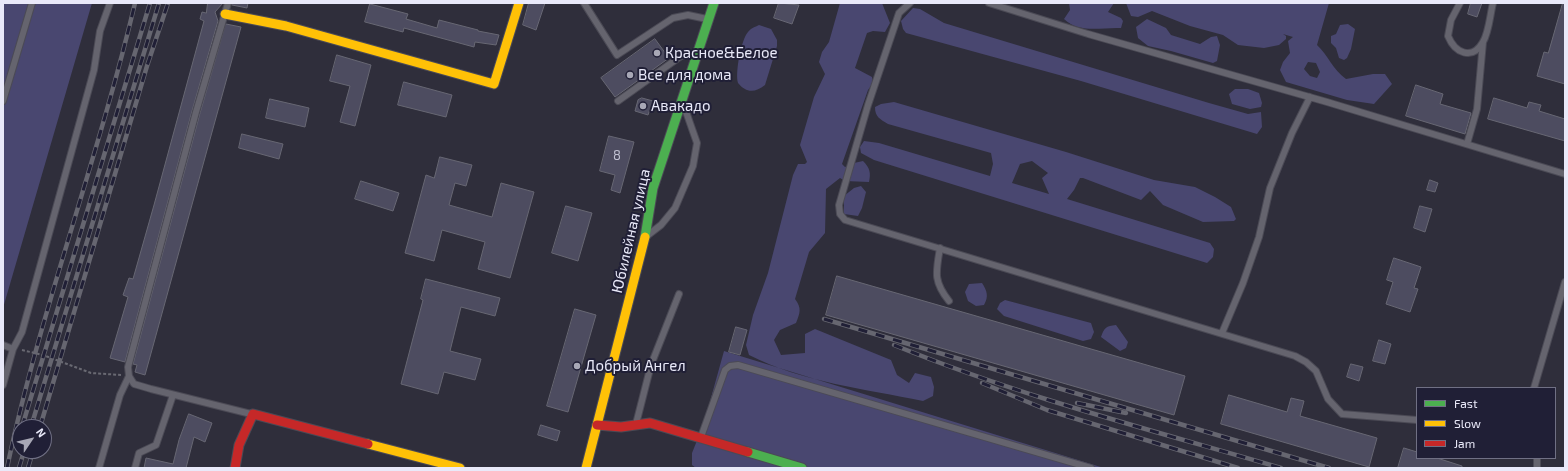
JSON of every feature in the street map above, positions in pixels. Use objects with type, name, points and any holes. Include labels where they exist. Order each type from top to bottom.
[{"type":"street","points":[[225,14],[286,26],[494,84],[519,3]]},
{"type":"street","name":"Юбилейная улица","points":[[586,468],[645,238],[653,188],[714,3]]},
{"type":"street","points":[[235,468],[239,445],[253,414],[460,468]]},
{"type":"street","points":[[597,426],[621,427],[650,423],[802,468]]},
{"type":"lane","points":[[3,101],[32,3]]},
{"type":"lane","points":[[3,385],[14,349],[22,332],[94,70],[100,31],[110,3]]},
{"type":"lane","points":[[100,468],[120,395],[129,376],[130,359],[228,3]]},
{"type":"lane","points":[[584,3],[617,55],[673,18],[688,15],[709,20]]},
{"type":"lane","points":[[910,3],[899,13],[868,105],[839,205],[840,214],[845,220],[1295,356],[1306,362],[1316,371],[1328,399],[1342,414],[1416,420]]},
{"type":"lane","points":[[989,3],[1088,34],[1310,97],[1565,174]]},
{"type":"lane","points":[[1460,3],[1451,20],[1448,36],[1451,43],[1457,50],[1464,53],[1470,53],[1483,42]]},
{"type":"lane","points":[[1467,144],[1477,109],[1483,42],[1493,3]]},
{"type":"lane","points":[[618,102],[681,56],[698,53]]},
{"type":"lane","points":[[1222,333],[1243,283],[1259,237],[1270,188],[1292,133],[1310,97]]},
{"type":"lane","points":[[645,238],[661,225],[675,208],[693,166],[697,143],[682,100]]},
{"type":"lane","points":[[940,248],[936,276],[939,289],[949,301]]},
{"type":"lane","points":[[1534,387],[1565,282]]},
{"type":"lane","points":[[635,425],[651,365],[679,294]]},
{"type":"lane","points":[[3,344],[14,349]]},
{"type":"lane","points":[[701,437],[725,370],[730,366],[738,365],[1091,468]]},
{"type":"lane","points":[[129,376],[134,384],[253,414]]},
{"type":"lane","points":[[135,468],[139,453],[156,445],[173,395]]},
{"type":"path","points":[[14,349],[34,353],[91,373],[129,376]]},
{"type":"shaded area","points":[[3,3],[92,3],[3,308]]},
{"type":"shaded area","points":[[840,3],[882,3],[890,23],[885,32],[873,31],[867,33],[855,68],[872,77],[873,83],[868,90],[842,164],[845,167],[863,161],[869,171],[869,182],[845,181],[840,178],[826,189],[825,233],[809,252],[795,299],[800,311],[799,316],[796,323],[780,330],[774,340],[781,355],[805,353],[805,334],[815,329],[891,360],[897,375],[909,383],[915,373],[931,377],[934,387],[933,396],[923,401],[834,384],[790,372],[749,355],[746,345],[753,315],[768,273],[793,175],[798,164],[805,164],[807,162],[800,145],[814,97],[825,74],[819,62],[822,52],[829,42]]},
{"type":"shaded area","points":[[1069,3],[1114,3],[1108,12],[1121,18],[1123,21],[1121,28],[1091,29],[1077,27],[1070,24],[1064,19],[1070,10]]},
{"type":"shaded area","points":[[1126,3],[1329,3],[1317,45],[1334,67],[1346,79],[1373,74],[1385,74],[1392,84],[1374,104],[1347,100],[1286,82],[1280,70],[1283,62],[1290,53],[1288,41],[1293,37],[1283,34],[1286,36],[1286,39],[1279,45],[1264,48],[1238,45],[1223,35],[1190,26],[1152,11],[1138,17],[1131,16]],"holes":[[[1308,62],[1316,63],[1320,72],[1317,78],[1310,76],[1304,69]]]},
{"type":"shaded area","points":[[913,8],[920,9],[944,23],[1209,103],[1248,114],[1261,112],[1262,127],[1257,134],[1081,81],[906,33],[903,29],[901,21]]},
{"type":"shaded area","points":[[1147,19],[1166,28],[1171,35],[1200,44],[1211,37],[1217,36],[1220,45],[1217,61],[1213,63],[1148,46],[1138,38],[1136,27]]},
{"type":"shaded area","points":[[1348,24],[1355,29],[1351,49],[1347,58],[1344,60],[1339,58],[1336,48],[1331,43],[1331,36],[1336,34],[1340,25]]},
{"type":"shaded area","points":[[759,25],[771,29],[777,40],[777,46],[765,85],[751,91],[744,89],[738,83],[737,72],[745,36],[750,30]]},
{"type":"shaded area","points":[[1235,89],[1248,89],[1259,93],[1262,103],[1261,107],[1250,109],[1232,104],[1229,94]]},
{"type":"shaded area","points":[[894,102],[1066,152],[1154,180],[1195,187],[1231,207],[1236,219],[1234,221],[1203,222],[1163,205],[1150,191],[1141,200],[1083,178],[1080,178],[1074,190],[1067,199],[1210,243],[1214,249],[1213,257],[1207,263],[874,160],[861,153],[860,147],[864,141],[879,143],[990,176],[993,164],[991,153],[888,124],[880,119],[876,113],[875,107],[881,104]],"holes":[[[1032,161],[1048,173],[1042,178],[1049,194],[1012,183],[1020,164]]]},
{"type":"shaded area","points":[[861,186],[866,192],[862,208],[858,216],[844,214],[844,196],[854,188]]},
{"type":"shaded area","points":[[982,283],[987,296],[984,305],[976,306],[968,301],[965,292],[969,284]]},
{"type":"shaded area","points":[[1005,300],[1091,323],[1094,332],[1091,339],[1083,341],[1004,316],[997,309],[1000,303]]},
{"type":"shaded area","points":[[1116,325],[1128,342],[1126,348],[1120,351],[1101,337],[1106,328]]},
{"type":"shaded area","points":[[724,351],[1104,468],[696,468],[692,465],[692,453],[704,423]]},
{"type":"building","points":[[208,3],[223,3],[215,12],[218,21],[192,111],[125,362],[110,358],[128,297],[123,295],[129,278],[133,279],[204,21],[200,19],[202,12],[206,13]]},
{"type":"building","points":[[232,3],[248,3],[247,8],[232,5]]},
{"type":"building","points":[[529,3],[545,3],[536,30],[523,25]]},
{"type":"building","points":[[779,3],[799,5],[792,24],[774,18]]},
{"type":"building","points":[[1471,3],[1482,3],[1477,17],[1468,14]]},
{"type":"building","points":[[1563,3],[1565,3],[1565,84],[1537,76],[1544,52],[1548,53]]},
{"type":"building","points":[[370,4],[408,14],[406,19],[437,28],[439,20],[478,31],[499,35],[496,45],[475,42],[474,47],[404,28],[403,32],[365,22]]},
{"type":"building","points":[[226,24],[241,27],[145,375],[135,372],[137,365],[133,364],[200,113]]},
{"type":"building","points":[[655,39],[669,58],[615,97],[601,78]]},
{"type":"building","points":[[337,55],[371,65],[355,126],[340,122],[350,86],[330,81]]},
{"type":"building","points":[[404,82],[452,95],[446,117],[398,105]]},
{"type":"building","points":[[1416,85],[1443,94],[1440,104],[1471,113],[1465,134],[1406,116]]},
{"type":"building","points":[[642,98],[653,101],[648,115],[635,111],[638,100]]},
{"type":"building","points":[[1494,98],[1527,108],[1529,102],[1541,105],[1539,111],[1565,119],[1565,141],[1488,119]]},
{"type":"building","points":[[270,99],[309,108],[305,127],[266,118]]},
{"type":"building","points":[[242,134],[283,144],[279,159],[239,148]]},
{"type":"building","points":[[609,136],[634,142],[620,193],[611,190],[615,175],[600,171]]},
{"type":"building","points":[[440,157],[472,165],[466,186],[455,183],[449,205],[492,217],[501,183],[534,192],[510,278],[478,269],[485,242],[442,230],[434,261],[405,253],[426,175],[434,178]]},
{"type":"building","points":[[1430,180],[1438,183],[1435,192],[1427,190]]},
{"type":"building","points":[[361,181],[399,193],[393,211],[355,199]]},
{"type":"building","points":[[566,206],[592,213],[578,261],[552,253]]},
{"type":"building","points":[[1420,206],[1432,209],[1425,232],[1414,228]]},
{"type":"building","points":[[1394,258],[1421,267],[1414,288],[1418,289],[1410,312],[1386,304],[1393,282],[1387,280]]},
{"type":"building","points":[[837,276],[1185,376],[1174,415],[826,315]]},
{"type":"building","points":[[426,279],[500,298],[495,316],[461,307],[450,351],[481,359],[475,380],[444,372],[438,394],[401,384],[423,300],[421,299]]},
{"type":"building","points":[[575,309],[596,315],[568,412],[547,406]]},
{"type":"building","points":[[736,327],[747,330],[740,355],[729,352]]},
{"type":"building","points":[[1379,340],[1391,344],[1385,364],[1373,361]]},
{"type":"building","points":[[1351,364],[1363,367],[1359,381],[1347,377]]},
{"type":"building","points":[[1229,395],[1287,412],[1291,398],[1304,401],[1300,416],[1377,438],[1369,467],[1221,424]]},
{"type":"building","points":[[189,414],[212,423],[205,442],[194,437],[186,468],[144,468],[146,458],[173,464],[179,440]]},
{"type":"building","points":[[541,425],[560,431],[557,441],[538,435]]},
{"type":"building","points":[[1404,448],[1416,452],[1416,459],[1440,459],[1462,466],[1462,468],[1398,468]]},
{"type":"railway","points":[[7,468],[20,409],[52,293],[104,120],[135,3]]},
{"type":"railway","points":[[24,419],[150,3]]},
{"type":"railway","points":[[33,419],[159,3]]},
{"type":"railway","points":[[42,419],[147,66],[168,3]]},
{"type":"railway","points":[[824,319],[1329,468]]},
{"type":"railway","points":[[894,345],[1037,396],[1134,426],[1281,468]]},
{"type":"railway","points":[[982,383],[1047,410],[1238,468]]},
{"type":"railway","points":[[1077,403],[1126,413]]},
{"type":"railway","points":[[19,468],[22,459]]},
{"type":"railway","points":[[28,468],[31,459]]},
{"type":"traffic: fast","points":[[645,237],[653,188],[714,3]]},
{"type":"traffic: fast","points":[[748,452],[802,468]]},
{"type":"traffic: slow","points":[[225,14],[286,26],[494,84],[519,3]]},
{"type":"traffic: slow","points":[[586,468],[645,237]]},
{"type":"traffic: slow","points":[[368,444],[460,468]]},
{"type":"traffic: jam","points":[[235,468],[239,445],[253,414],[368,444]]},
{"type":"traffic: jam","points":[[597,425],[621,427],[650,423],[748,452]]},
{"type":"place","name":"Красное&Белое","points":[[657,53]]},
{"type":"place","name":"Все для дома","points":[[630,75]]},
{"type":"place","name":"Авакадо","points":[[643,106]]},
{"type":"place","name":"Добрый Ангел","points":[[577,366]]}]
